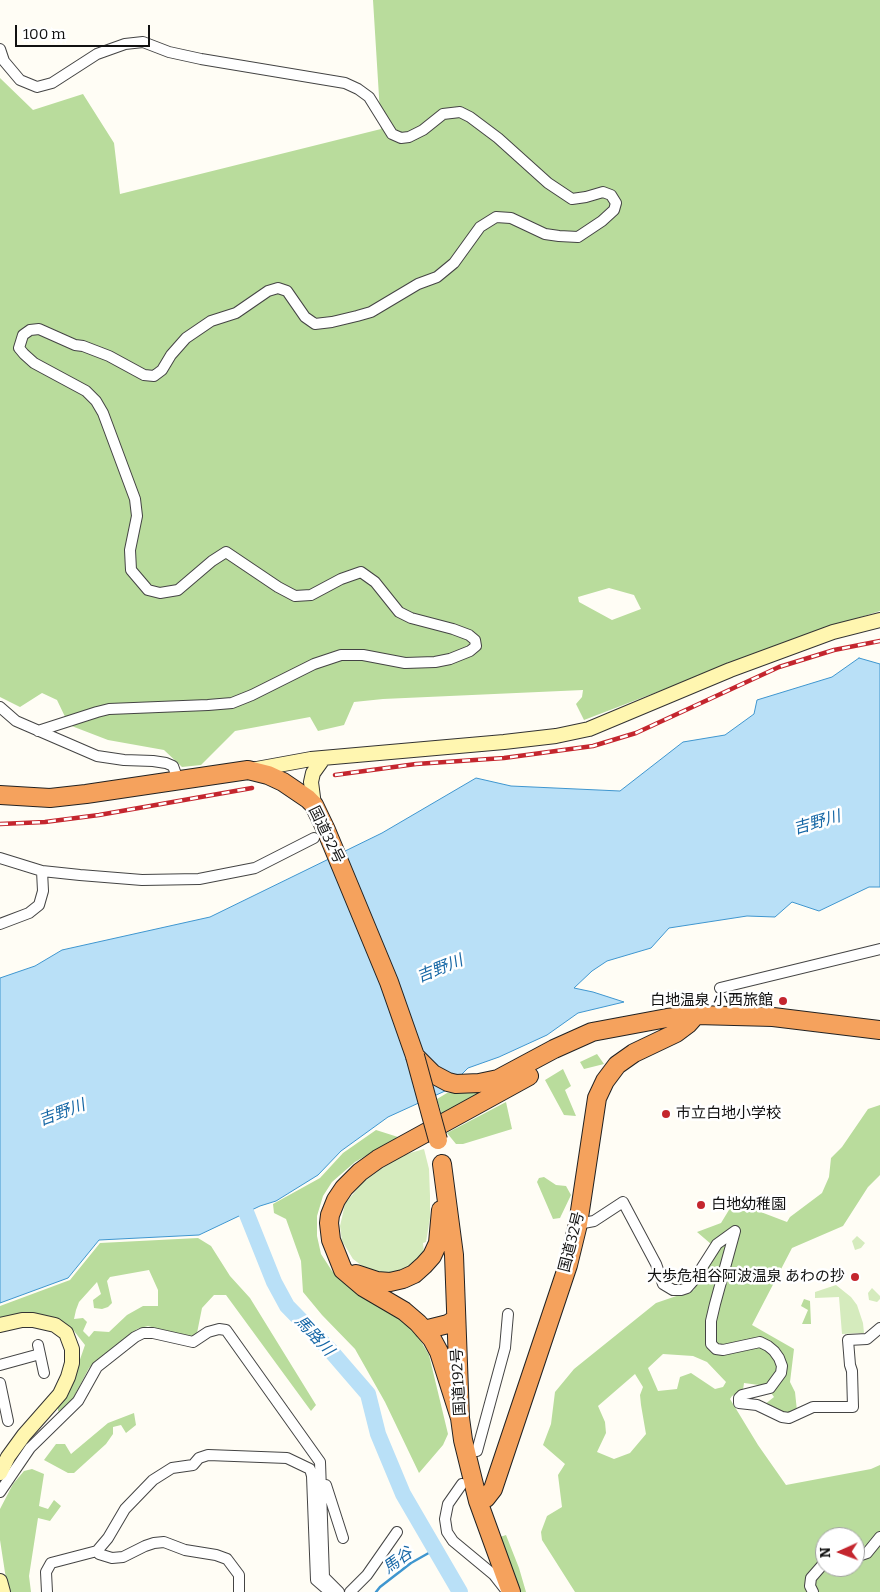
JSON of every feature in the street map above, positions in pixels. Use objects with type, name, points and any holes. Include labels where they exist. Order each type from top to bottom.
[{"type":"highway","name":"国道32号","points":[[0,795],[50,798],[248,770],[268,775],[283,782],[314,805],[386,974],[415,1056],[438,1140],[442,1164],[442,1207],[438,1243],[432,1256],[424,1265],[414,1274],[403,1279],[377,1282],[356,1274],[340,1262]]},
{"type":"highway","name":"国道32号","points":[[415,1056],[433,1074],[448,1082],[465,1085],[498,1079],[592,1032],[665,1018],[696,1015],[773,1017],[880,1030]]},
{"type":"highway","name":"国道32号","points":[[478,1501],[486,1498],[493,1489],[568,1265],[578,1224],[597,1098],[604,1081],[617,1065],[634,1053],[676,1033],[696,1015]]},
{"type":"highway","name":"国道32号","points":[[460,1418],[439,1352],[432,1339],[404,1311],[351,1278],[343,1270],[331,1240],[330,1215],[340,1193],[360,1172],[378,1159],[592,1041],[625,1026]]},
{"type":"highway","name":"国道192号","points":[[442,1164],[454,1255],[460,1418],[463,1440],[478,1501],[511,1592]]},
{"type":"highway","points":[[424,1330],[448,1324],[456,1319]]},
{"type":"street","points":[[0,49],[4,61],[20,80],[36,87],[52,83],[98,54],[125,44],[143,42],[177,54],[345,83],[369,97],[392,134],[400,138],[409,137],[423,130],[443,114],[460,112],[470,117],[498,138],[548,183],[572,199],[603,192],[611,195],[616,203],[614,210],[578,237],[545,234],[511,218],[496,218],[480,228],[454,263],[437,277],[418,284],[372,312],[357,316],[315,324],[305,317],[287,291],[278,288],[268,291],[236,313],[210,322],[186,338],[171,355],[162,370],[154,376],[144,375],[109,356],[84,346],[75,345],[39,329],[30,330],[23,335],[19,348],[24,354],[34,363],[86,391],[96,401],[103,413],[134,500],[137,516],[130,550],[131,570],[148,590],[160,593],[178,590],[212,561],[226,552],[278,588],[295,596],[311,595],[341,578],[361,572],[375,582],[399,612],[412,618],[469,635],[475,640],[476,646],[470,651],[435,662],[405,663],[363,655],[341,655],[314,664],[232,703],[109,709],[38,731]]},
{"type":"street","points":[[248,770],[288,762],[556,736],[589,729],[730,670],[833,632],[880,620]]},
{"type":"street","points":[[0,707],[16,721],[98,756],[166,763],[174,766],[178,780]]},
{"type":"street","points":[[314,805],[311,786],[314,773],[323,759]]},
{"type":"street","points":[[0,858],[42,871],[142,880],[200,879],[254,868],[314,838]]},
{"type":"street","points":[[0,924],[30,913],[39,905],[43,891],[42,871]]},
{"type":"street","points":[[720,988],[880,949]]},
{"type":"street","points":[[578,1224],[594,1221],[623,1202],[656,1264],[663,1284],[673,1290],[687,1288],[717,1244],[736,1231],[711,1322],[711,1344],[716,1349],[723,1350],[760,1342],[774,1351],[782,1366],[781,1374],[770,1388],[742,1395],[739,1398],[739,1403],[757,1405],[782,1417],[789,1418],[813,1407],[854,1407],[848,1340],[867,1339],[880,1328]]},
{"type":"street","points":[[477,1451],[505,1348],[508,1314]]},
{"type":"street","points":[[0,1325],[28,1320],[55,1325],[66,1333],[72,1349],[72,1363],[68,1378],[60,1394],[24,1435],[8,1457],[0,1473]]},
{"type":"street","points":[[0,1492],[30,1448],[78,1401],[97,1368],[135,1337],[143,1333],[193,1342],[208,1332],[219,1328],[226,1330],[320,1462],[328,1494],[343,1538]]},
{"type":"street","points":[[0,1365],[39,1349],[44,1373]]},
{"type":"street","points":[[0,1384],[8,1421]]},
{"type":"street","points":[[47,1592],[46,1572],[51,1563],[97,1551],[108,1538],[125,1509],[153,1480],[172,1468],[193,1465],[199,1458],[208,1455],[287,1458],[310,1469],[312,1476],[316,1580],[330,1592]]},
{"type":"street","points":[[320,1462],[324,1577],[339,1592]]},
{"type":"street","points":[[462,1484],[448,1504],[444,1525],[453,1540],[494,1575],[507,1592]]},
{"type":"street","points":[[350,1592],[367,1575],[397,1532]]},
{"type":"street","points":[[865,1554],[880,1537]]},
{"type":"street","points":[[97,1551],[112,1558],[123,1557],[145,1546],[164,1542],[185,1550],[216,1555],[227,1559],[238,1575],[239,1592]]},
{"type":"street","points":[[813,1592],[810,1586],[815,1572]]},
{"type":"street","points":[[0,1581],[3,1592]]},
{"type":"green space","points":[[373,0],[880,0],[880,611],[816,631],[584,720],[576,704],[582,697],[583,690],[354,702],[344,725],[318,731],[310,717],[235,731],[201,765],[182,767],[164,750],[108,740],[69,725],[57,700],[42,693],[20,707],[0,697],[0,78],[33,110],[83,94],[114,143],[120,194],[381,129]],"holes":[[[609,588],[634,595],[641,609],[612,620],[579,602],[578,597]]]},
{"type":"green space","points":[[597,1054],[604,1064],[584,1069],[580,1062]]},
{"type":"green space","points":[[563,1069],[571,1086],[565,1090],[576,1116],[564,1115],[545,1080]]},
{"type":"green space","points":[[491,1088],[442,1115],[437,1099],[447,1093],[468,1093]]},
{"type":"green space","points":[[506,1102],[512,1129],[463,1144],[456,1144],[447,1133]]},
{"type":"green space","points":[[880,1105],[880,1175],[868,1187],[843,1226],[792,1248],[752,1325],[794,1349],[790,1382],[795,1392],[797,1411],[788,1414],[782,1413],[764,1405],[774,1397],[769,1390],[759,1385],[744,1383],[743,1390],[730,1399],[758,1445],[786,1485],[871,1469],[880,1465],[880,1592],[575,1592],[542,1540],[541,1532],[547,1516],[562,1507],[558,1475],[565,1464],[543,1445],[551,1424],[555,1392],[574,1369],[656,1303],[694,1290],[711,1244],[697,1232],[721,1223],[732,1205],[745,1206],[787,1222],[790,1217],[822,1193],[829,1177],[831,1158],[842,1147],[868,1109]],"holes":[[[663,1354],[693,1356],[707,1362],[726,1382],[723,1387],[715,1389],[691,1373],[680,1377],[677,1389],[658,1391],[648,1368]],[[635,1374],[643,1387],[640,1395],[646,1434],[630,1453],[614,1459],[597,1452],[606,1433],[605,1422],[598,1406]]]},
{"type":"green space","points":[[376,1130],[398,1137],[355,1162],[332,1182],[323,1196],[317,1216],[317,1236],[321,1254],[332,1271],[347,1285],[385,1305],[415,1331],[429,1355],[448,1434],[443,1445],[419,1473],[385,1402],[355,1349],[303,1292],[301,1261],[286,1219],[274,1213],[273,1204],[320,1178],[343,1153]]},
{"type":"green space","points":[[424,1149],[429,1169],[430,1218],[426,1242],[423,1243],[424,1252],[413,1264],[393,1272],[378,1272],[365,1268],[353,1259],[342,1241],[340,1226],[345,1204],[362,1183],[381,1169],[403,1155]]},
{"type":"green space","points":[[544,1177],[556,1185],[566,1186],[571,1195],[560,1218],[553,1219],[537,1182],[539,1178]]},
{"type":"green space","points":[[857,1236],[865,1243],[861,1248],[855,1250],[852,1241]]},
{"type":"green space","points":[[198,1238],[211,1246],[230,1276],[250,1298],[316,1405],[311,1411],[226,1295],[214,1295],[202,1308],[197,1333],[193,1336],[188,1337],[148,1326],[137,1329],[89,1368],[68,1408],[61,1412],[58,1411],[58,1407],[68,1394],[85,1345],[74,1331],[50,1316],[27,1314],[0,1319],[0,1306],[70,1280],[100,1243]],"holes":[[[149,1270],[158,1290],[158,1306],[143,1306],[127,1315],[109,1332],[94,1331],[89,1337],[83,1331],[87,1322],[83,1318],[74,1319],[79,1302],[97,1282],[101,1294],[93,1300],[94,1308],[102,1309],[112,1303],[107,1281],[110,1277]]]},
{"type":"green space","points":[[836,1285],[851,1297],[857,1305],[864,1333],[842,1334],[839,1297],[815,1298],[815,1292]]},
{"type":"green space","points":[[872,1288],[880,1296],[877,1302],[869,1300],[868,1293]]},
{"type":"green space","points":[[804,1299],[810,1301],[811,1324],[802,1324],[808,1310],[801,1306]]},
{"type":"green space","points":[[134,1413],[136,1425],[126,1433],[121,1425],[113,1427],[113,1434],[106,1444],[74,1473],[68,1473],[44,1460],[56,1444],[65,1444],[71,1454],[108,1423]]},
{"type":"green space","points":[[32,1469],[44,1474],[39,1506],[48,1509],[54,1500],[61,1506],[50,1521],[38,1518],[29,1576],[31,1592],[8,1592],[0,1540],[0,1509],[13,1484],[24,1471]]},
{"type":"green space","points":[[506,1535],[526,1592],[517,1592],[497,1538]]},
{"type":"water","name":"吉野川","points":[[859,658],[880,664],[880,887],[869,887],[819,911],[792,902],[775,917],[747,916],[669,928],[651,948],[607,961],[592,971],[574,988],[624,1002],[578,1013],[547,1035],[499,1057],[468,1068],[445,1091],[388,1117],[341,1151],[318,1175],[276,1201],[260,1206],[199,1235],[99,1240],[68,1278],[0,1303],[0,978],[35,966],[62,950],[210,917],[382,833],[476,778],[511,786],[620,791],[683,742],[725,735],[754,714],[757,700],[832,677]]},
{"type":"waterway","name":"馬路川","points":[[238,1192],[274,1282],[287,1306],[330,1350],[368,1394],[378,1434],[403,1494],[460,1592]]},
{"type":"waterway","name":"馬谷","points":[[376,1592],[411,1563],[434,1550]]},
{"type":"railway","points":[[335,775],[416,764],[504,758],[593,746],[636,733],[779,667],[834,650],[880,641]]},
{"type":"railway","points":[[0,824],[45,822],[99,815],[252,788]]},
{"type":"place","name":"白地温泉 小西旅館","points":[[783,1001]]},
{"type":"place","name":"市立白地小学校","points":[[666,1114]]},
{"type":"place","name":"白地幼稚園","points":[[701,1205]]},
{"type":"place","name":"大歩危祖谷阿波温泉 あわの抄","points":[[855,1277]]}]
